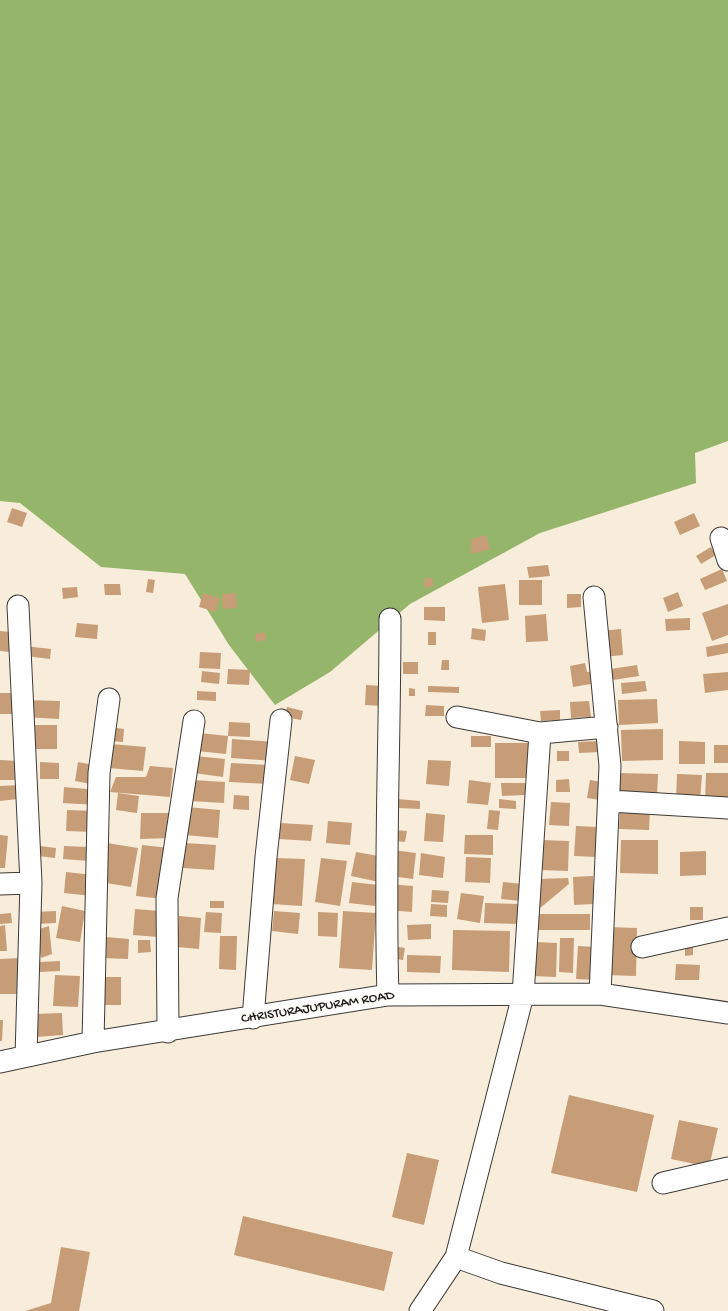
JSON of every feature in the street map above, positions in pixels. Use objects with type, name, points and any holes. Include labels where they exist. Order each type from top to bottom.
[{"type":"street","points":[[721,538],[728,560]]},
{"type":"street","points":[[594,597],[607,728],[610,801],[600,994]]},
{"type":"street","points":[[18,606],[31,883],[26,1056]]},
{"type":"street","points":[[388,995],[385,905],[386,821],[390,762],[390,619]]},
{"type":"street","points":[[93,1042],[100,773],[109,699]]},
{"type":"street","points":[[457,717],[540,733],[607,728]]},
{"type":"street","points":[[253,1018],[266,857],[281,720]]},
{"type":"street","points":[[168,1032],[167,898],[194,721]]},
{"type":"street","points":[[420,1311],[456,1258],[523,995],[540,733]]},
{"type":"street","points":[[610,801],[728,808]]},
{"type":"street","points":[[0,884],[31,883]]},
{"type":"street","points":[[642,947],[728,928]]},
{"type":"street","name":"CHRISTURAJUPURAM ROAD","points":[[0,1062],[93,1042],[168,1032],[388,995],[600,994],[728,1013]]},
{"type":"street","points":[[662,1183],[728,1168]]},
{"type":"street","points":[[456,1258],[501,1273],[642,1310]]},
{"type":"green space","points":[[0,0],[728,0],[728,441],[695,453],[696,483],[540,533],[410,604],[330,672],[275,705],[229,645],[185,574],[101,567],[20,503],[0,501]]},
{"type":"building","points":[[12,508],[27,513],[22,527],[7,522]]},
{"type":"building","points":[[694,513],[700,526],[680,535],[674,522]]},
{"type":"building","points":[[486,535],[490,549],[471,554],[471,539]]},
{"type":"building","points":[[711,547],[716,555],[701,564],[696,556]]},
{"type":"building","points":[[548,565],[550,576],[529,578],[527,567]]},
{"type":"building","points":[[722,569],[727,581],[705,590],[700,579]]},
{"type":"building","points":[[425,578],[433,578],[433,587],[424,587]]},
{"type":"building","points":[[148,579],[155,580],[153,593],[146,592]]},
{"type":"building","points":[[519,580],[542,580],[542,605],[519,605]]},
{"type":"building","points":[[104,584],[120,584],[121,595],[105,595]]},
{"type":"building","points":[[505,584],[509,620],[482,623],[478,587]]},
{"type":"building","points":[[77,587],[78,597],[63,599],[62,588]]},
{"type":"building","points":[[678,592],[683,606],[668,612],[663,598]]},
{"type":"building","points":[[203,593],[220,598],[216,612],[199,607]]},
{"type":"building","points":[[236,593],[237,608],[223,609],[222,594]]},
{"type":"building","points":[[567,594],[581,594],[581,607],[567,608]]},
{"type":"building","points":[[728,604],[728,635],[712,641],[702,613]]},
{"type":"building","points":[[424,607],[445,607],[445,621],[424,620]]},
{"type":"building","points":[[546,614],[548,641],[526,642],[525,616]]},
{"type":"building","points":[[690,618],[690,630],[666,631],[665,619]]},
{"type":"building","points":[[77,623],[98,625],[97,639],[75,637]]},
{"type":"building","points":[[472,628],[486,630],[485,641],[471,639]]},
{"type":"building","points":[[621,629],[623,655],[603,657],[601,631]]},
{"type":"building","points":[[0,631],[11,632],[9,652],[0,651]]},
{"type":"building","points":[[428,632],[436,632],[436,645],[428,645]]},
{"type":"building","points":[[256,633],[266,633],[265,641],[255,641]]},
{"type":"building","points":[[728,643],[728,653],[707,657],[706,647]]},
{"type":"building","points":[[24,646],[51,649],[50,659],[26,656]]},
{"type":"building","points":[[200,652],[221,653],[220,669],[199,668]]},
{"type":"building","points":[[442,660],[449,660],[449,670],[441,670]]},
{"type":"building","points":[[403,662],[418,662],[418,674],[403,674]]},
{"type":"building","points":[[585,663],[587,672],[595,671],[597,683],[573,687],[570,666]]},
{"type":"building","points":[[637,665],[639,676],[613,680],[611,669]]},
{"type":"building","points":[[228,669],[250,670],[249,685],[227,684]]},
{"type":"building","points":[[202,671],[220,673],[219,684],[201,682]]},
{"type":"building","points":[[728,672],[728,690],[705,693],[703,674]]},
{"type":"building","points":[[645,681],[647,691],[622,694],[621,683]]},
{"type":"building","points":[[366,685],[383,686],[382,706],[365,705]]},
{"type":"building","points":[[428,686],[459,687],[459,693],[428,692]]},
{"type":"building","points":[[409,688],[415,689],[415,696],[409,696]]},
{"type":"building","points":[[197,691],[216,692],[216,701],[197,700]]},
{"type":"building","points":[[0,693],[14,693],[14,714],[0,714]]},
{"type":"building","points":[[657,699],[658,723],[619,725],[618,700]]},
{"type":"building","points":[[26,700],[60,701],[59,719],[25,717]]},
{"type":"building","points":[[589,701],[591,717],[571,718],[570,702]]},
{"type":"building","points":[[426,705],[444,706],[444,716],[425,716]]},
{"type":"building","points":[[287,707],[303,711],[301,720],[285,717]]},
{"type":"building","points":[[560,710],[560,720],[541,721],[540,711]]},
{"type":"building","points":[[229,722],[250,723],[250,737],[228,736]]},
{"type":"building","points":[[28,725],[57,725],[57,749],[28,749]]},
{"type":"building","points":[[110,727],[124,729],[123,742],[109,741]]},
{"type":"building","points":[[663,729],[663,760],[622,761],[621,730]]},
{"type":"building","points":[[199,733],[228,736],[226,754],[197,751]]},
{"type":"building","points":[[471,736],[491,736],[491,747],[471,747]]},
{"type":"building","points":[[232,739],[276,742],[274,761],[231,758]]},
{"type":"building","points":[[599,741],[600,752],[579,753],[578,742]]},
{"type":"building","points":[[679,741],[705,742],[705,764],[679,764]]},
{"type":"building","points":[[495,743],[530,743],[530,778],[495,778]]},
{"type":"building","points":[[111,744],[146,747],[143,771],[109,768]]},
{"type":"building","points":[[714,745],[728,745],[728,763],[714,763]]},
{"type":"building","points":[[557,751],[569,751],[569,761],[557,761]]},
{"type":"building","points":[[195,756],[225,759],[223,777],[194,773]]},
{"type":"building","points":[[295,756],[315,760],[309,784],[290,780]]},
{"type":"building","points":[[0,760],[18,761],[18,780],[0,780]]},
{"type":"building","points":[[428,760],[451,761],[449,786],[426,784]]},
{"type":"building","points":[[40,762],[59,763],[59,779],[40,779]]},
{"type":"building","points":[[78,762],[99,766],[96,785],[75,781]]},
{"type":"building","points":[[231,763],[269,765],[268,784],[229,782]]},
{"type":"building","points":[[150,766],[173,768],[170,797],[110,792],[116,777],[146,777]]},
{"type":"building","points":[[619,773],[658,774],[657,797],[619,796]]},
{"type":"building","points":[[706,773],[728,773],[728,802],[705,802]]},
{"type":"building","points":[[677,774],[702,775],[700,801],[676,799]]},
{"type":"building","points":[[569,779],[570,792],[556,792],[556,780]]},
{"type":"building","points":[[192,780],[225,782],[224,803],[190,801]]},
{"type":"building","points":[[469,780],[491,783],[488,805],[467,803]]},
{"type":"building","points":[[590,780],[602,782],[600,800],[587,798]]},
{"type":"building","points":[[501,783],[525,783],[525,795],[502,796]]},
{"type":"building","points":[[20,785],[17,799],[0,801],[0,786]]},
{"type":"building","points":[[64,787],[98,790],[97,805],[63,803]]},
{"type":"building","points":[[118,793],[139,796],[137,813],[116,810]]},
{"type":"building","points":[[234,795],[249,796],[249,810],[233,809]]},
{"type":"building","points":[[397,799],[420,801],[420,809],[397,808]]},
{"type":"building","points":[[499,799],[516,801],[516,809],[499,808]]},
{"type":"building","points":[[551,802],[570,803],[569,826],[549,825]]},
{"type":"building","points":[[187,807],[220,810],[218,838],[185,835]]},
{"type":"building","points":[[620,809],[650,810],[649,830],[619,829]]},
{"type":"building","points":[[67,810],[95,811],[94,832],[66,831]]},
{"type":"building","points":[[489,810],[500,811],[498,830],[487,829]]},
{"type":"building","points":[[141,813],[173,813],[170,838],[140,839]]},
{"type":"building","points":[[426,813],[445,815],[443,842],[424,841]]},
{"type":"building","points":[[328,821],[352,823],[350,845],[326,843]]},
{"type":"building","points":[[280,823],[313,825],[311,841],[279,839]]},
{"type":"building","points":[[576,826],[598,827],[596,857],[574,856]]},
{"type":"building","points":[[395,830],[407,831],[405,842],[394,841]]},
{"type":"building","points":[[0,835],[8,836],[5,868],[0,868]]},
{"type":"building","points":[[465,835],[493,835],[493,855],[464,854]]},
{"type":"building","points":[[540,840],[569,841],[568,871],[539,870]]},
{"type":"building","points":[[621,840],[658,840],[658,874],[620,873]]},
{"type":"building","points":[[107,843],[138,848],[131,887],[100,882]]},
{"type":"building","points":[[185,843],[216,845],[214,870],[183,868]]},
{"type":"building","points":[[142,845],[170,848],[164,899],[136,896]]},
{"type":"building","points":[[40,846],[56,848],[55,858],[39,856]]},
{"type":"building","points":[[64,846],[89,847],[89,861],[63,859]]},
{"type":"building","points":[[393,850],[416,853],[413,879],[390,876]]},
{"type":"building","points":[[706,851],[706,875],[680,876],[680,852]]},
{"type":"building","points":[[356,852],[384,857],[379,882],[351,876]]},
{"type":"building","points":[[421,853],[445,857],[443,878],[419,875]]},
{"type":"building","points":[[466,857],[491,858],[490,883],[465,882]]},
{"type":"building","points":[[274,858],[305,859],[302,906],[272,904]]},
{"type":"building","points":[[321,858],[347,861],[340,906],[315,902]]},
{"type":"building","points":[[66,872],[93,875],[91,896],[64,893]]},
{"type":"building","points":[[593,876],[594,904],[574,905],[573,877]]},
{"type":"building","points":[[568,878],[569,884],[539,909],[538,879]]},
{"type":"building","points":[[352,882],[378,885],[375,906],[349,903]]},
{"type":"building","points":[[503,882],[523,884],[521,901],[501,899]]},
{"type":"building","points":[[387,884],[413,886],[412,912],[386,910]]},
{"type":"building","points":[[432,890],[449,891],[448,903],[431,902]]},
{"type":"building","points":[[461,893],[484,896],[480,923],[457,919]]},
{"type":"building","points":[[210,901],[224,901],[224,908],[210,908]]},
{"type":"building","points":[[485,903],[519,904],[518,924],[484,923]]},
{"type":"building","points":[[431,904],[447,905],[447,917],[430,916]]},
{"type":"building","points":[[62,906],[85,911],[80,942],[56,938]]},
{"type":"building","points":[[690,907],[703,907],[703,920],[690,920]]},
{"type":"building","points":[[135,909],[160,911],[158,937],[133,935]]},
{"type":"building","points":[[56,911],[56,923],[36,924],[35,912]]},
{"type":"building","points":[[274,911],[300,913],[298,934],[272,931]]},
{"type":"building","points":[[343,911],[376,913],[372,970],[339,968]]},
{"type":"building","points":[[206,912],[222,913],[221,933],[204,932]]},
{"type":"building","points":[[318,912],[338,913],[337,937],[318,936]]},
{"type":"building","points":[[11,913],[12,923],[0,924],[0,914]]},
{"type":"building","points":[[534,914],[590,914],[590,930],[534,930]]},
{"type":"building","points":[[179,916],[201,918],[199,949],[177,947]]},
{"type":"building","points":[[431,924],[431,939],[408,940],[407,925]]},
{"type":"building","points":[[5,925],[7,951],[0,951],[0,926]]},
{"type":"building","points":[[49,926],[52,954],[41,958],[36,930]]},
{"type":"building","points":[[607,927],[637,928],[636,976],[606,975]]},
{"type":"building","points":[[453,930],[510,931],[509,972],[452,970]]},
{"type":"building","points":[[220,936],[237,936],[236,970],[219,969]]},
{"type":"building","points":[[105,937],[129,939],[128,959],[103,958]]},
{"type":"building","points":[[560,938],[574,938],[573,973],[559,972]]},
{"type":"building","points":[[138,940],[150,940],[151,952],[138,953]]},
{"type":"building","points":[[533,942],[557,943],[556,977],[531,976]]},
{"type":"building","points":[[393,946],[405,948],[403,960],[391,958]]},
{"type":"building","points":[[578,946],[596,947],[594,980],[576,979]]},
{"type":"building","points":[[685,946],[693,946],[693,955],[685,956]]},
{"type":"building","points":[[407,955],[441,956],[440,973],[407,972]]},
{"type":"building","points":[[20,958],[20,994],[0,994],[0,959]]},
{"type":"building","points":[[60,961],[60,971],[39,972],[38,962]]},
{"type":"building","points":[[676,964],[700,965],[699,980],[675,980]]},
{"type":"building","points":[[55,975],[80,976],[78,1007],[53,1006]]},
{"type":"building","points":[[103,977],[121,977],[121,1005],[102,1005]]},
{"type":"building","points":[[62,1013],[63,1035],[36,1037],[35,1014]]},
{"type":"building","points":[[0,1020],[3,1020],[2,1041],[0,1041]]},
{"type":"building","points":[[569,1095],[654,1115],[637,1192],[551,1173]]},
{"type":"building","points":[[679,1120],[718,1128],[709,1167],[671,1159]]},
{"type":"building","points":[[407,1153],[439,1160],[424,1225],[392,1217]]},
{"type":"building","points":[[243,1216],[393,1252],[384,1291],[234,1255]]},
{"type":"building","points":[[61,1247],[90,1252],[79,1311],[25,1311],[51,1303]]}]
